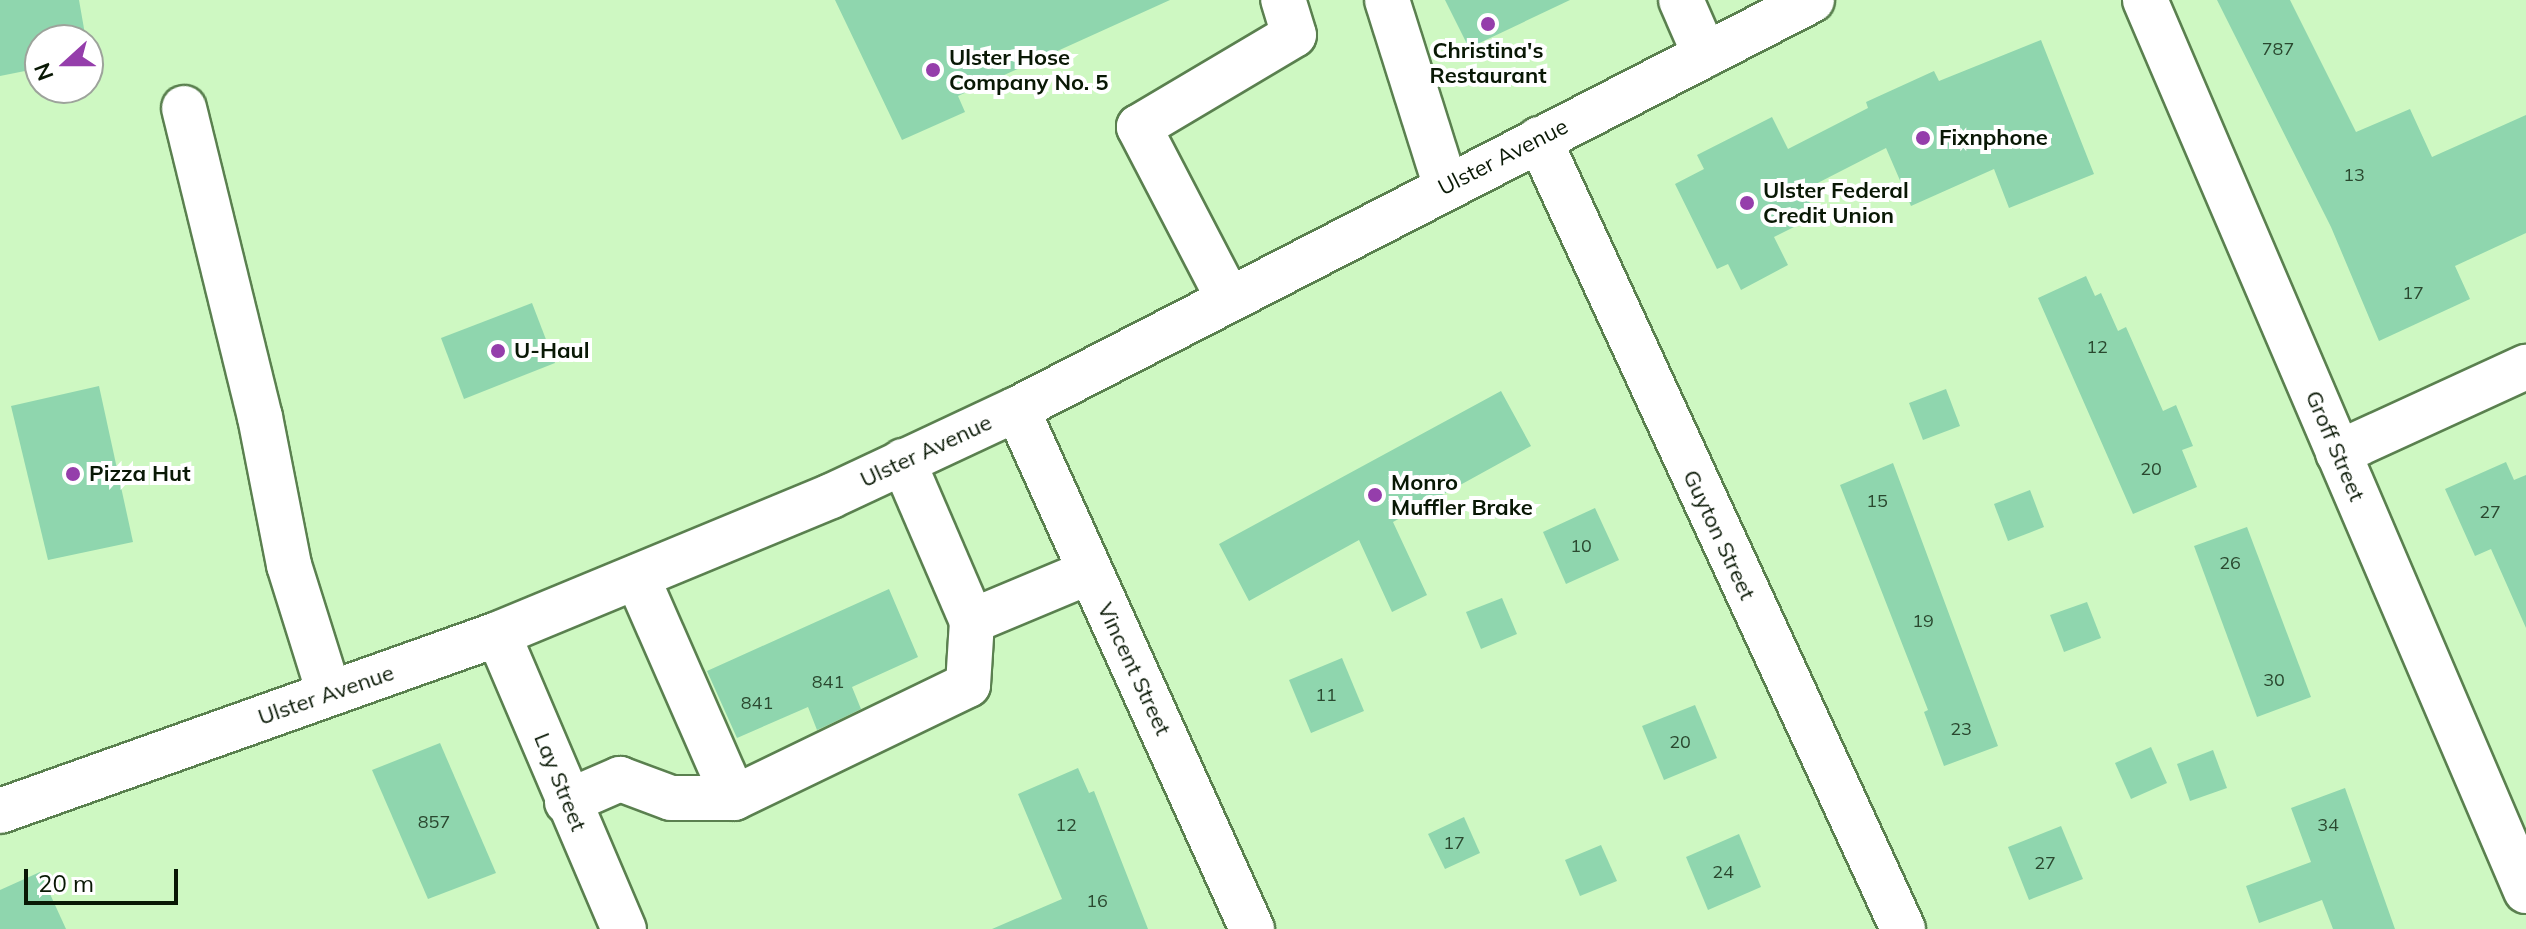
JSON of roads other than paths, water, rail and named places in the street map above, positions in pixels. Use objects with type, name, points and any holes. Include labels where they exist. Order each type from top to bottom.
[{"type":"street","points":[[1228,298],[1139,127],[1294,35],[1283,0]]},
{"type":"street","points":[[1387,0],[1446,187]]},
{"type":"street","points":[[1681,0],[1705,55]]},
{"type":"street","name":"Ulster Avenue","points":[[0,811],[498,634],[903,461],[1017,409],[1812,0]]},
{"type":"street","name":"Groff Street","points":[[2145,0],[2526,891]]},
{"type":"street","points":[[184,108],[260,417],[289,565],[329,693]]},
{"type":"street","name":"Guyton Street","points":[[1539,139],[1903,929]]},
{"type":"street","points":[[2338,453],[2526,367]]},
{"type":"street","name":"Vincent Street","points":[[1017,409],[1252,929]]},
{"type":"street","points":[[567,802],[620,779],[671,798],[734,798],[968,685],[972,621],[903,461]]},
{"type":"street","points":[[972,621],[1089,572]]},
{"type":"street","points":[[637,577],[734,798]]},
{"type":"street","name":"Lay Street","points":[[498,634],[567,802],[624,929]]},
{"type":"place","name":"Christina's Restaurant","points":[[1488,24]]},
{"type":"place","name":"Ulster Hose Company No. 5","points":[[933,70]]},
{"type":"place","name":"Fixnphone","points":[[1923,138]]},
{"type":"place","name":"Ulster Federal Credit Union","points":[[1747,203]]},
{"type":"place","name":"U-Haul","points":[[498,351]]},
{"type":"place","name":"Pizza Hut","points":[[73,474]]},
{"type":"place","name":"Monro Muffler Brake","points":[[1375,495]]}]
